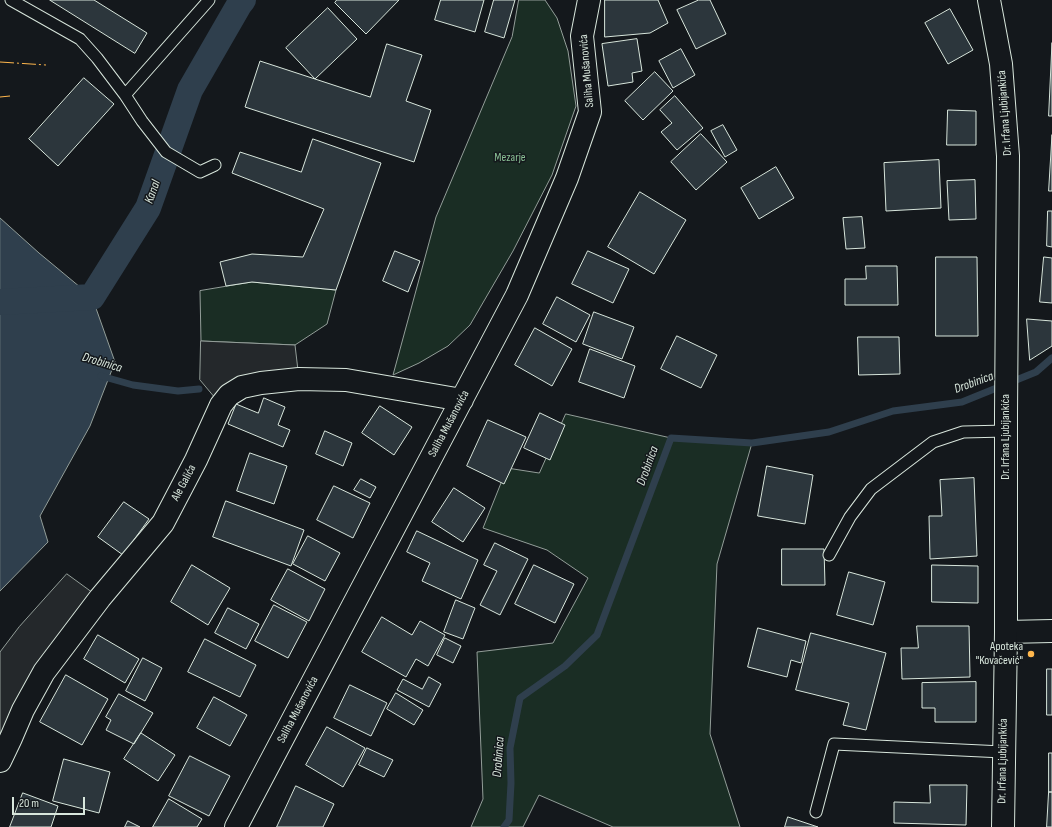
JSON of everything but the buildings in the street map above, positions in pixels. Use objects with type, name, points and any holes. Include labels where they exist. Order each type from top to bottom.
[{"type":"street","name":"Saliha Mušanovića","points":[[236,827],[517,295],[567,178],[590,112],[582,36],[589,0]]},
{"type":"street","name":"Dr. Irfana Ljubijankića","points":[[989,0],[1001,64],[1008,156],[1006,632],[1003,827]]},
{"type":"street","name":"Ale Galića","points":[[0,761],[12,738],[23,710],[44,672],[100,598],[163,523],[196,460],[221,405],[229,395],[242,387],[254,384],[299,379],[346,380],[462,400]]},
{"type":"street","points":[[1006,632],[1052,631]]},
{"type":"lane","points":[[11,0],[80,39],[97,58],[166,152],[200,172],[215,165]]},
{"type":"lane","points":[[125,95],[209,0]]},
{"type":"lane","points":[[829,555],[850,517],[871,489],[933,442],[963,432],[1006,422]]},
{"type":"lane","points":[[816,812],[834,744],[1003,752]]},
{"type":"green space","name":"Mezarje","points":[[519,0],[545,0],[557,18],[568,51],[576,106],[552,175],[513,251],[470,325],[448,346],[419,363],[393,375],[436,217],[512,37]]},
{"type":"green space","points":[[252,282],[336,290],[327,324],[295,345],[201,341],[200,291]]},
{"type":"green space","points":[[566,414],[671,438],[752,443],[717,564],[710,734],[740,827],[613,827],[539,795],[523,827],[471,827],[483,799],[477,652],[553,643],[588,578],[547,550],[483,528],[507,468],[539,473]]},
{"type":"shaded area","points":[[201,341],[295,345],[299,379],[221,405],[200,380]]},
{"type":"shaded area","points":[[67,574],[100,598],[11,738],[0,732],[0,652],[19,627]]},
{"type":"water","points":[[0,218],[92,297],[115,362],[90,426],[40,516],[48,542],[0,591]]},
{"type":"waterway","name":"Kanal","points":[[0,302],[92,297],[148,208],[190,90],[243,0]]},
{"type":"waterway","name":"Drobinica","points":[[504,827],[509,820],[511,783],[510,748],[520,698],[565,666],[597,635],[671,438],[752,443],[829,432],[893,411],[962,402],[1036,372],[1052,358]]},
{"type":"waterway","name":"Drobinica","points":[[101,376],[133,385],[178,391],[199,389]]},
{"type":"power","points":[[0,62],[46,65]]},
{"type":"power","points":[[0,97],[10,96]]},
{"type":"place","name":"Apoteka \"Kovačević\"","points":[[1031,654]]}]
